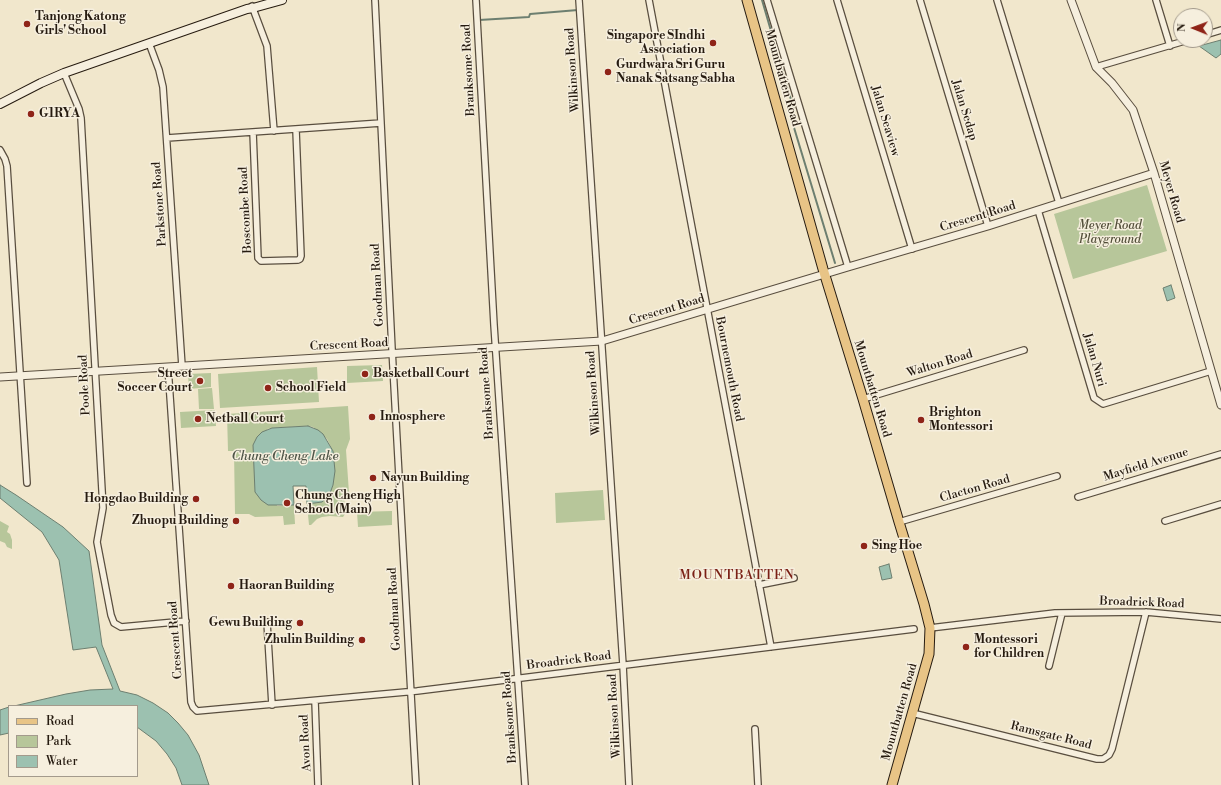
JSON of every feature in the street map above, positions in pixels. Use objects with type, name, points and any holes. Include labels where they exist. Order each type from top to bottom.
[{"type":"main road","points":[[0,104],[64,73],[266,0]]},
{"type":"main road","points":[[250,7],[282,0]]},
{"type":"main road","name":"Mountbatten Road","points":[[747,0],[825,274],[930,628],[929,654],[892,785]]},
{"type":"street","name":"Goodman Road","points":[[375,0],[392,354],[416,785]]},
{"type":"street","name":"Branksome Road","points":[[476,0],[495,348],[525,785]]},
{"type":"street","name":"Wilkinson Road","points":[[579,0],[623,665],[629,785]]},
{"type":"street","name":"Bournemouth Road","points":[[649,0],[771,647]]},
{"type":"street","name":"Mountbatten Road","points":[[767,0],[848,266]]},
{"type":"street","name":"Jalan Seaview","points":[[837,0],[912,248]]},
{"type":"street","name":"Jalan Sedap","points":[[920,0],[988,226]]},
{"type":"street","points":[[997,0],[1059,203]]},
{"type":"street","name":"Meyer Road","points":[[1071,0],[1090,56],[1096,68],[1112,83],[1133,110],[1154,173],[1221,405]]},
{"type":"street","points":[[1156,0],[1170,46]]},
{"type":"street","points":[[250,7],[267,46],[274,131]]},
{"type":"street","name":"Parkstone Road","points":[[149,43],[162,79],[182,366]]},
{"type":"street","points":[[1096,68],[1173,45]]},
{"type":"street","name":"Poole Road","points":[[64,73],[79,109],[81,118],[103,508],[98,542],[112,620],[117,626],[121,627],[186,621]]},
{"type":"street","points":[[167,138],[381,123]]},
{"type":"street","name":"Boscombe Road","points":[[253,132],[258,258],[262,261],[298,260],[301,256],[296,130]]},
{"type":"street","points":[[0,150],[6,159],[7,166],[27,483]]},
{"type":"street","name":"Crescent Road","points":[[0,377],[602,341],[848,266],[988,226],[1154,173]]},
{"type":"street","name":"Jalan Nuri","points":[[1038,210],[1094,398],[1104,404],[1211,371]]},
{"type":"street","name":"Walton Road","points":[[863,399],[1024,350]]},
{"type":"street","name":"Crescent Road","points":[[168,367],[191,705],[195,709],[203,711]]},
{"type":"street","name":"Mayfield Avenue","points":[[1078,497],[1221,454]]},
{"type":"street","name":"Clacton Road","points":[[899,522],[1057,476]]},
{"type":"street","points":[[1165,521],[1221,504]]},
{"type":"street","points":[[759,585],[794,578]]},
{"type":"street","name":"Broadrick Road","points":[[930,628],[1062,613],[1146,612],[1221,619]]},
{"type":"street","name":"Ramsgate Road","points":[[912,713],[1097,759],[1103,759],[1109,755],[1112,749],[1146,612]]},
{"type":"street","points":[[1049,666],[1062,613]]},
{"type":"street","points":[[267,622],[272,705]]},
{"type":"street","name":"Broadrick Road","points":[[203,711],[315,701],[518,679],[914,629]]},
{"type":"street","name":"Avon Road","points":[[315,701],[318,785]]},
{"type":"street","points":[[755,729],[758,785]]},
{"type":"green space","name":"Meyer Road Playground","points":[[1147,185],[1167,251],[1073,279],[1054,214]]},
{"type":"green space","name":"Basketball Court","points":[[382,365],[383,381],[347,383],[347,366]]},
{"type":"green space","name":"School Field","points":[[317,367],[319,402],[220,408],[218,374]]},
{"type":"green space","name":"Street Soccer Court","points":[[211,373],[211,387],[189,389],[188,374]]},
{"type":"green space","points":[[212,388],[214,409],[199,409],[198,389]]},
{"type":"green space","points":[[348,406],[350,439],[346,450],[349,493],[344,494],[345,514],[343,517],[322,517],[309,525],[307,504],[322,502],[326,499],[333,485],[333,451],[327,439],[313,427],[308,426],[267,429],[277,506],[294,505],[295,524],[284,525],[283,516],[255,517],[249,514],[235,514],[234,451],[228,451],[227,414]]},
{"type":"green space","name":"Netball Court","points":[[215,410],[216,426],[181,428],[180,412]]},
{"type":"green space","points":[[603,490],[605,520],[556,523],[555,493]]},
{"type":"green space","points":[[392,511],[392,525],[358,527],[357,512]]},
{"type":"green space","points":[[0,521],[9,526],[7,532],[10,534],[12,540],[12,549],[0,541]]},
{"type":"water","points":[[1221,40],[1221,54],[1216,58],[1202,48],[1213,48],[1213,42]]},
{"type":"water","points":[[1171,285],[1175,298],[1167,301],[1163,288]]},
{"type":"water","name":"Chung Cheng Lake","points":[[308,426],[323,434],[333,451],[335,471],[333,485],[329,496],[322,502],[307,504],[306,486],[293,486],[294,505],[268,505],[261,500],[255,492],[253,445],[257,437],[262,432],[272,428]]},
{"type":"water","points":[[0,485],[63,527],[89,551],[102,645],[120,691],[137,695],[153,703],[168,713],[178,723],[188,735],[199,755],[209,785],[182,785],[176,768],[167,754],[156,741],[138,728],[138,705],[18,705],[66,694],[90,690],[113,689],[96,647],[73,650],[59,560],[42,532],[0,498]]},
{"type":"water","points":[[889,564],[892,578],[882,580],[879,567]]},
{"type":"water","points":[[8,707],[8,733],[0,735],[0,710]]},
{"type":"waterway","points":[[762,0],[794,110],[792,121],[835,263]]},
{"type":"waterway","points":[[479,20],[529,17],[530,14],[578,10]]},
{"type":"place","name":"Tanjong Katong Girls' School","points":[[27,24]]},
{"type":"place","name":"Singapore SIndhi Association","points":[[713,43]]},
{"type":"place","name":"Gurdwara Sri Guru Nanak Satsang Sabha","points":[[608,72]]},
{"type":"place","name":"G1RYA","points":[[31,114]]},
{"type":"place","name":"Basketball Court","points":[[365,374]]},
{"type":"place","name":"Street Soccer Court","points":[[200,381]]},
{"type":"place","name":"School Field","points":[[268,388]]},
{"type":"place","name":"Innosphere","points":[[372,417]]},
{"type":"place","name":"Netball Court","points":[[198,419]]},
{"type":"place","name":"Brighton Montessori","points":[[921,420]]},
{"type":"place","name":"Nayun Building","points":[[373,478]]},
{"type":"place","name":"Hongdao Building","points":[[196,499]]},
{"type":"place","name":"Chung Cheng High School (Main)","points":[[287,503]]},
{"type":"place","name":"Zhuopu Building","points":[[236,521]]},
{"type":"place","name":"Sing Hoe","points":[[864,546]]},
{"type":"place","name":"Haoran Building","points":[[231,586]]},
{"type":"place","name":"Gewu Building","points":[[300,623]]},
{"type":"place","name":"Zhulin Building","points":[[362,640]]},
{"type":"place","name":"Montessori for Children","points":[[966,647]]},
{"type":"district","name":"MOUNTBATTEN","points":[[737,576]]}]
